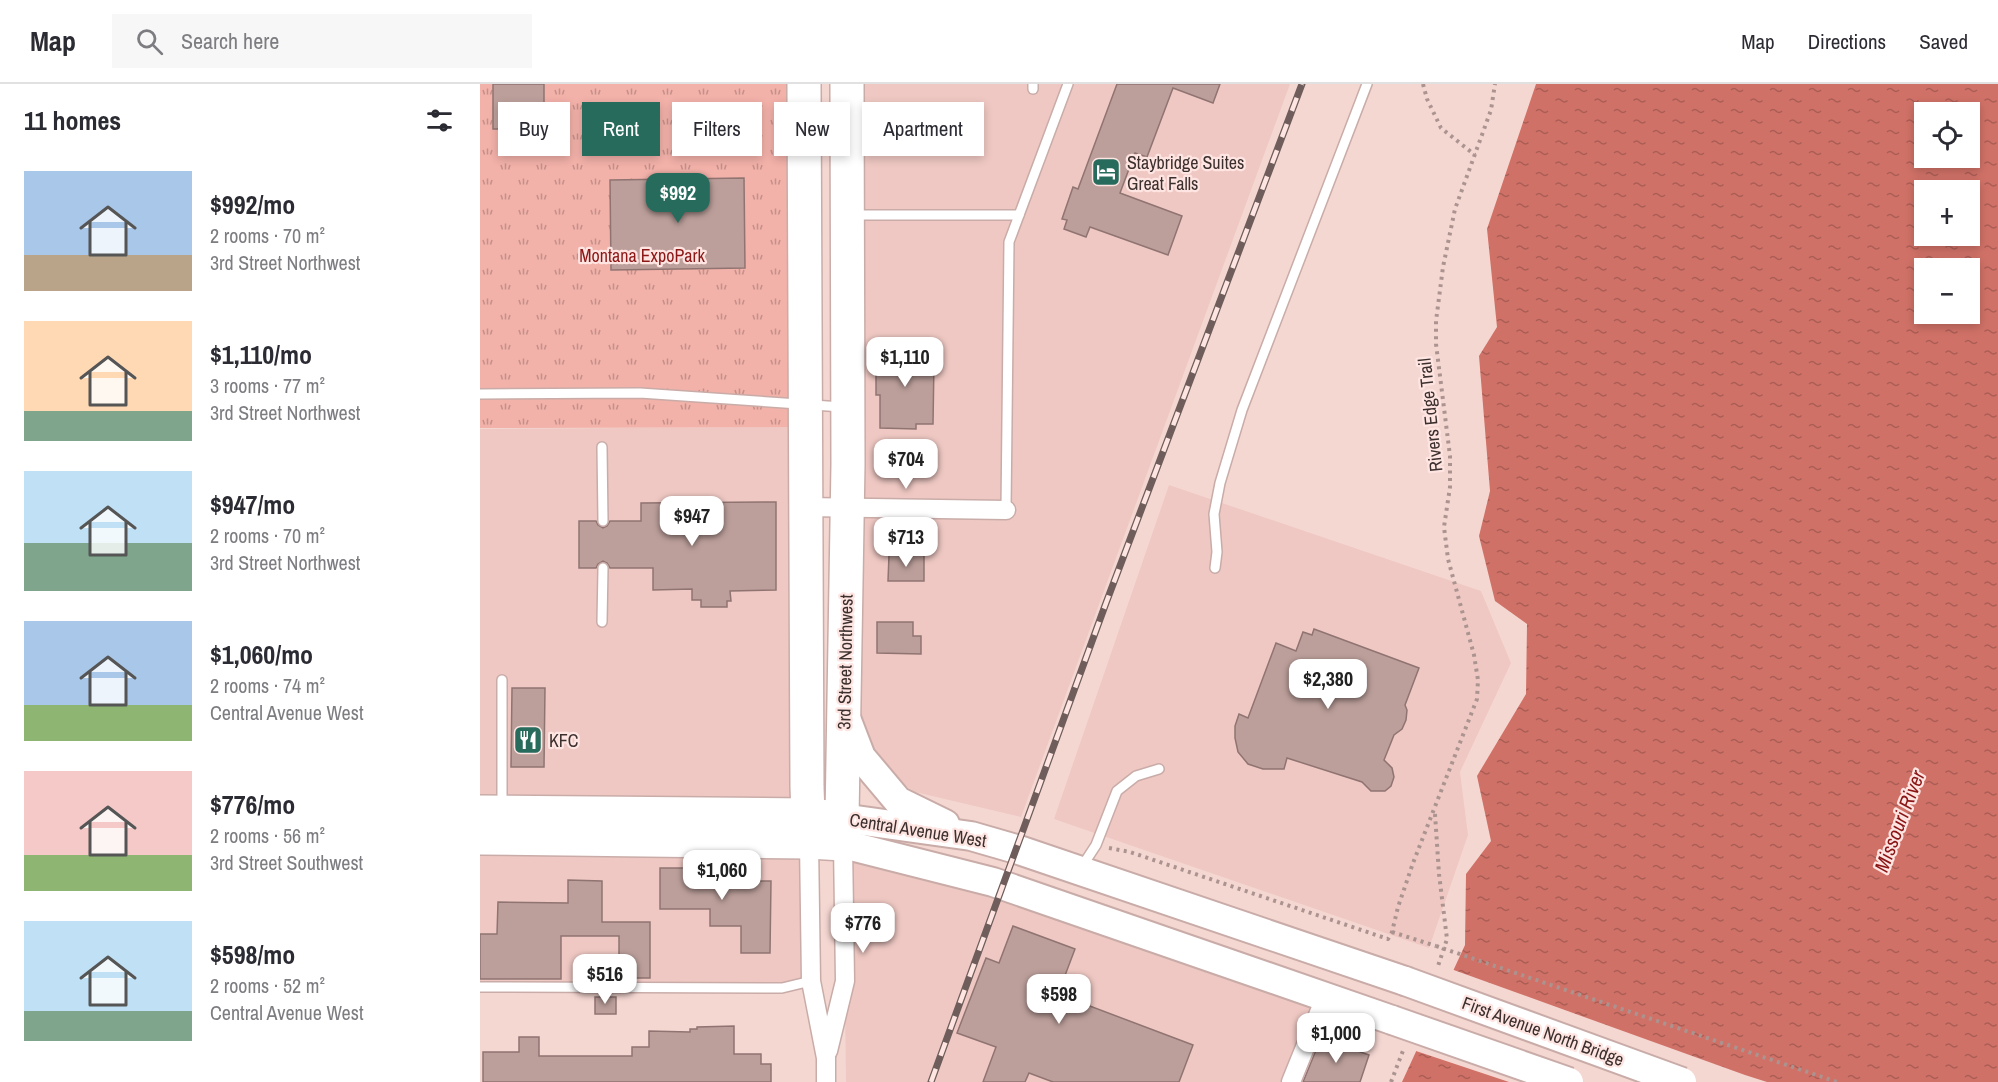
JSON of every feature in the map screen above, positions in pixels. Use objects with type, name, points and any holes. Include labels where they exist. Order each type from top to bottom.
[{"type":"highway","name":"3rd Street Northwest","points":[[804,84],[808,828]]},
{"type":"highway","name":"3rd Street Northwest","points":[[843,831],[848,507],[847,84]]},
{"type":"highway","name":"Central Avenue West","points":[[491,812],[843,831]]},
{"type":"highway","name":"Central Avenue West","points":[[480,838],[808,828]]},
{"type":"main road","points":[[844,714],[861,757],[898,801],[971,836]]},
{"type":"main road","name":"Central Avenue West","points":[[843,831],[971,836],[1080,870],[1405,981]]},
{"type":"main road","name":"Central Avenue West","points":[[843,831],[1325,998],[1399,1032]]},
{"type":"main road","name":"First Avenue North Bridge","points":[[1405,981],[1682,1082]]},
{"type":"main road","points":[[1399,1032],[1569,1082]]},
{"type":"street","points":[[805,507],[1006,510]]},
{"type":"street","points":[[808,828],[812,981],[826,1058],[826,1082]]},
{"type":"street","points":[[826,1058],[845,981],[843,831]]},
{"type":"street","points":[[1291,1082],[1325,998]]},
{"type":"lane","points":[[1006,510],[1009,242],[1068,84]]},
{"type":"lane","points":[[1215,568],[1217,552],[1214,514],[1220,483],[1239,420],[1367,84]]},
{"type":"lane","points":[[848,215],[1019,215]]},
{"type":"lane","points":[[480,394],[640,393],[848,407]]},
{"type":"lane","points":[[602,447],[603,521]]},
{"type":"lane","points":[[602,622],[603,567]]},
{"type":"lane","points":[[491,812],[502,680]]},
{"type":"lane","points":[[1080,870],[1095,845],[1117,791],[1136,776],[1159,769]]},
{"type":"lane","points":[[480,987],[782,988],[812,981]]},
{"type":"path","points":[[1423,84],[1427,99],[1441,128],[1475,155]]},
{"type":"path","name":"Rivers Edge Trail","points":[[1392,932],[1398,907],[1478,699],[1474,655],[1448,559],[1444,527],[1450,487],[1450,456],[1436,344],[1443,267],[1455,209],[1491,110],[1495,84]]},
{"type":"path","name":"Rivers Edge Trail","points":[[1434,810],[1447,939],[1434,978]]},
{"type":"path","points":[[1095,845],[1130,852],[1388,939],[1392,932],[1436,946],[1837,1082]]},
{"type":"path","points":[[1390,1082],[1399,1032]]},
{"type":"shaded area","points":[[844,84],[1290,84],[1021,817],[915,792],[861,757],[846,156],[850,156],[850,102],[844,102]]},
{"type":"shaded area","points":[[805,427],[807,815],[480,812],[480,429]]},
{"type":"shaded area","points":[[1169,485],[1481,591],[1511,663],[1460,772],[1468,835],[1429,948],[1054,819]]},
{"type":"shaded area","points":[[480,838],[809,842],[811,981],[782,988],[480,987]]},
{"type":"shaded area","points":[[843,844],[1325,998],[1291,1082],[846,1082]]},
{"type":"green space","name":"Montana ExpoPark","points":[[480,84],[804,84],[804,102],[774,102],[774,156],[804,156],[805,427],[480,428]]},
{"type":"water","name":"Missouri River","points":[[1536,84],[1998,84],[1998,1082],[1402,1082],[1465,945],[1466,874],[1491,841],[1477,776],[1526,694],[1527,624],[1495,601],[1479,536],[1490,491],[1479,356],[1497,327],[1487,229]]},
{"type":"pier","points":[[1451,969],[1767,1082],[1509,1082],[1413,1050]]},
{"type":"building","points":[[493,84],[544,84],[544,102],[498,102],[498,129],[493,129]]},
{"type":"building","name":"Staybridge Suites Great Falls","points":[[1117,84],[1220,84],[1213,103],[1173,88],[1147,157],[1135,153],[1120,193],[1182,216],[1168,255],[1090,227],[1086,237],[1064,229],[1067,220],[1062,219],[1073,187],[1078,189]]},
{"type":"building","points":[[744,178],[745,268],[611,270],[610,180]]},
{"type":"building","points":[[892,348],[920,348],[934,362],[933,424],[916,424],[916,429],[880,428],[880,395],[876,395],[876,352],[892,352]]},
{"type":"building","points":[[776,502],[776,590],[730,591],[731,601],[727,601],[727,607],[701,607],[701,600],[692,600],[692,589],[653,590],[653,568],[610,568],[603,561],[596,568],[579,568],[579,521],[596,521],[603,528],[610,521],[641,521],[641,503]]},
{"type":"building","points":[[889,555],[924,555],[924,581],[888,581]]},
{"type":"building","points":[[877,622],[913,622],[913,636],[921,636],[921,654],[877,653]]},
{"type":"building","points":[[1314,629],[1419,668],[1405,705],[1406,720],[1402,729],[1394,735],[1384,760],[1392,768],[1394,777],[1391,786],[1385,791],[1371,791],[1362,782],[1287,758],[1284,769],[1263,769],[1248,764],[1238,752],[1235,726],[1239,714],[1248,718],[1276,643],[1296,651],[1303,632],[1312,635]]},
{"type":"building","points":[[512,688],[545,688],[544,767],[511,767]]},
{"type":"building","points":[[660,868],[740,868],[740,881],[771,881],[770,953],[741,953],[741,926],[710,926],[710,909],[660,909]]},
{"type":"building","points":[[568,880],[602,881],[602,922],[650,922],[650,978],[619,978],[619,936],[561,936],[561,979],[480,979],[480,934],[497,934],[498,902],[568,903]]},
{"type":"building","points":[[1013,926],[1075,949],[1058,994],[1193,1045],[1179,1082],[1053,1082],[1029,1073],[1025,1082],[983,1082],[996,1047],[957,1033],[986,958],[999,963]]},
{"type":"building","points":[[595,997],[616,997],[616,1014],[595,1014]]},
{"type":"building","points":[[734,1026],[734,1054],[761,1054],[761,1064],[771,1064],[771,1082],[483,1082],[483,1052],[519,1052],[519,1037],[539,1037],[539,1056],[632,1056],[632,1047],[649,1047],[649,1031],[690,1032],[690,1029],[697,1029],[697,1027]]},
{"type":"building","points":[[1321,1038],[1369,1055],[1360,1082],[1303,1082]]},
{"type":"railway","points":[[931,1082],[1106,603],[1302,84]]},
{"type":"place","name":"Staybridge Suites Great Falls","points":[[1106,172]]},
{"type":"place","name":"KFC","points":[[528,740]]}]
